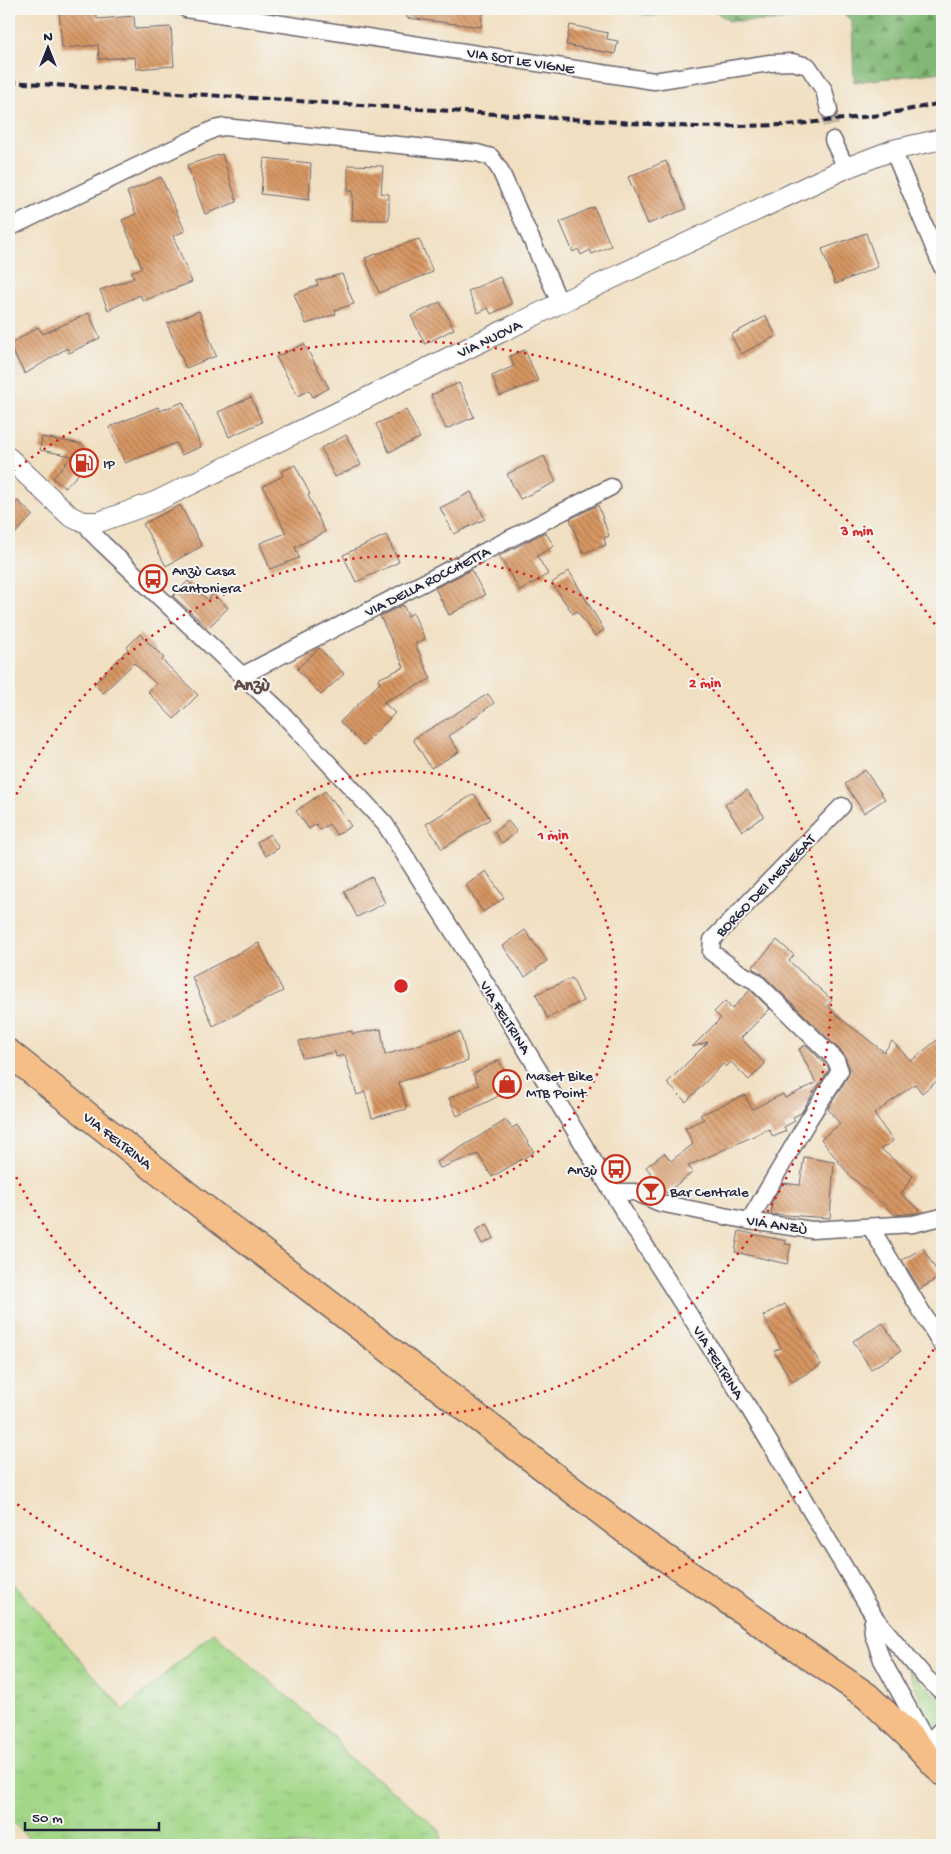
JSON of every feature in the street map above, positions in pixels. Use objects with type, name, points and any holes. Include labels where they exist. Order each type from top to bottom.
[{"type":"main road","name":"VIA FELTRINA","points":[[9,1053],[189,1196],[626,1531],[867,1696],[908,1734],[942,1771]]},
{"type":"street","name":"VIA SOT LE VIGNE","points":[[186,9],[654,81],[770,62],[792,62],[808,66],[824,90],[829,110]]},
{"type":"street","points":[[9,228],[214,129],[224,127],[477,153],[491,157],[500,170],[560,303]]},
{"type":"street","name":"VIA NUOVA","points":[[85,522],[99,522],[155,502],[560,303],[846,168],[894,150],[942,139]]},
{"type":"street","points":[[833,140],[846,168]]},
{"type":"street","points":[[894,150],[942,266]]},
{"type":"street","name":"VIA FELTRINA","points":[[9,458],[70,516],[85,522],[92,533],[103,544],[279,710],[385,824],[495,998],[637,1234],[747,1406],[875,1618],[872,1624],[873,1634],[882,1660],[942,1771]]},
{"type":"street","name":"VIA DELLA ROCCHETTA","points":[[242,675],[612,487]]},
{"type":"street","name":"BORGO DEI MENEGAT","points":[[749,1221],[809,1119],[840,1071],[836,1060],[755,981],[740,973],[711,952],[712,940],[842,806]]},
{"type":"street","name":"VIA ANZÙ","points":[[613,1192],[635,1192],[660,1203],[749,1221],[812,1230],[871,1228],[913,1224],[942,1217]]},
{"type":"street","points":[[871,1228],[942,1345]]},
{"type":"street","points":[[875,1618],[925,1677],[942,1692]]},
{"type":"street","points":[[930,1747],[931,1739],[942,1729]]},
{"type":"green space","points":[[624,9],[689,9],[651,16]]},
{"type":"green space","points":[[712,9],[942,9],[942,72],[854,82],[852,21],[843,13],[773,21],[729,21]]},
{"type":"green space","points":[[9,1578],[124,1710],[213,1632],[334,1737],[348,1757],[401,1797],[440,1831],[442,1845],[36,1845],[9,1819]]},
{"type":"green space","points":[[908,1670],[942,1701],[942,1722],[934,1729]]},
{"type":"building","points":[[59,9],[96,9],[97,19],[134,16],[135,29],[171,27],[174,66],[136,69],[135,57],[99,59],[98,45],[62,48]]},
{"type":"building","points":[[408,9],[483,9],[481,27],[407,18]]},
{"type":"building","points":[[570,25],[608,33],[607,39],[618,41],[615,54],[566,45]]},
{"type":"building","points":[[222,154],[237,202],[205,214],[187,165]]},
{"type":"building","points":[[264,158],[311,163],[309,200],[261,194]]},
{"type":"building","points":[[666,161],[686,209],[648,224],[628,177]]},
{"type":"building","points":[[348,165],[383,166],[381,193],[389,194],[389,220],[352,220],[353,191],[348,191]]},
{"type":"building","points":[[161,177],[185,231],[173,236],[192,282],[143,301],[140,295],[108,310],[100,290],[134,278],[131,272],[142,268],[122,220],[136,214],[127,192]]},
{"type":"building","points":[[594,207],[611,246],[592,254],[590,250],[581,255],[578,249],[573,252],[560,222]]},
{"type":"building","points":[[866,233],[878,267],[835,284],[822,249]]},
{"type":"building","points":[[419,239],[433,272],[379,293],[365,258]]},
{"type":"building","points":[[342,274],[354,304],[335,310],[336,314],[306,324],[294,294],[318,285],[316,281]]},
{"type":"building","points":[[500,277],[512,304],[491,314],[488,308],[478,313],[468,291]]},
{"type":"building","points":[[440,302],[454,329],[425,344],[411,316]]},
{"type":"building","points":[[199,311],[216,356],[186,368],[167,324]]},
{"type":"building","points":[[89,313],[100,338],[69,353],[67,348],[25,374],[9,345],[38,327],[43,334]]},
{"type":"building","points":[[766,316],[776,336],[741,354],[731,335]]},
{"type":"building","points":[[304,344],[329,388],[313,397],[309,390],[298,396],[276,357]]},
{"type":"building","points":[[525,350],[538,381],[500,396],[492,376],[514,366],[510,356]]},
{"type":"building","points":[[459,383],[474,417],[446,429],[431,395]]},
{"type":"building","points":[[251,397],[262,422],[229,437],[218,412]]},
{"type":"building","points":[[183,402],[201,447],[181,455],[176,443],[125,463],[109,427],[158,407],[160,411]]},
{"type":"building","points":[[406,410],[420,438],[389,452],[376,424]]},
{"type":"building","points":[[346,435],[361,465],[335,477],[321,448]]},
{"type":"building","points":[[42,437],[82,444],[98,461],[92,460],[65,488],[53,478],[72,456],[40,450]]},
{"type":"building","points":[[544,456],[556,482],[520,499],[507,474]]},
{"type":"building","points":[[295,465],[310,494],[308,495],[325,532],[295,547],[299,558],[270,569],[260,543],[286,533],[263,486],[283,476],[281,472]]},
{"type":"building","points":[[471,492],[485,519],[454,534],[440,508]]},
{"type":"building","points":[[18,501],[33,515],[9,540],[9,511]]},
{"type":"building","points":[[180,505],[202,546],[166,566],[143,524]]},
{"type":"building","points":[[598,505],[609,536],[604,538],[606,545],[583,553],[570,519]]},
{"type":"building","points":[[545,532],[554,546],[537,556],[548,574],[520,591],[499,556]]},
{"type":"building","points":[[386,535],[399,562],[356,582],[343,555]]},
{"type":"building","points":[[471,570],[485,595],[449,615],[435,588]]},
{"type":"building","points":[[569,571],[604,630],[595,636],[577,611],[573,614],[552,583]]},
{"type":"building","points":[[188,581],[208,600],[213,594],[228,608],[208,628],[173,596]]},
{"type":"building","points":[[403,605],[408,616],[413,613],[425,639],[415,644],[431,679],[383,702],[395,713],[363,745],[340,722],[380,683],[378,679],[404,667],[380,616]]},
{"type":"building","points":[[140,634],[164,658],[162,660],[198,695],[174,719],[148,692],[156,684],[134,663],[103,693],[94,684]]},
{"type":"building","points":[[319,648],[344,674],[321,695],[297,669]]},
{"type":"building","points":[[488,694],[494,703],[449,736],[459,752],[431,768],[413,739]]},
{"type":"building","points":[[865,770],[885,799],[864,813],[845,784]]},
{"type":"building","points":[[747,790],[764,816],[742,831],[725,805]]},
{"type":"building","points":[[325,791],[351,826],[337,835],[329,824],[320,830],[316,824],[309,829],[296,811]]},
{"type":"building","points":[[474,794],[490,819],[442,849],[426,824]]},
{"type":"building","points":[[508,821],[517,832],[502,843],[494,832]]},
{"type":"building","points":[[270,834],[279,848],[266,856],[257,842]]},
{"type":"building","points":[[486,871],[504,898],[483,912],[466,885]]},
{"type":"building","points":[[372,877],[385,903],[357,917],[344,891]]},
{"type":"building","points":[[525,930],[547,961],[525,977],[503,946]]},
{"type":"building","points":[[777,940],[794,955],[789,961],[832,1000],[828,1005],[835,1014],[884,1052],[892,1041],[911,1061],[942,1036],[942,1077],[922,1093],[915,1084],[874,1114],[893,1141],[881,1149],[913,1176],[901,1194],[920,1210],[917,1213],[895,1215],[849,1175],[821,1139],[840,1124],[828,1109],[848,1076],[850,1068],[843,1053],[762,974],[752,968]]},
{"type":"building","points":[[259,943],[283,991],[213,1026],[192,977]]},
{"type":"building","points":[[572,978],[583,1001],[547,1018],[536,994]]},
{"type":"building","points":[[750,990],[770,1009],[741,1038],[765,1064],[749,1080],[731,1062],[726,1067],[723,1064],[686,1102],[667,1083],[708,1042],[692,1047],[721,1018],[714,1012],[725,1001],[732,1009]]},
{"type":"building","points":[[381,1029],[385,1055],[460,1032],[468,1061],[399,1082],[407,1109],[372,1118],[365,1092],[357,1095],[345,1055],[336,1057],[335,1052],[302,1058],[299,1041],[352,1031],[352,1034]]},
{"type":"building","points":[[806,1045],[829,1070],[801,1113],[793,1117],[795,1121],[784,1127],[786,1131],[773,1137],[769,1129],[688,1166],[693,1172],[666,1193],[657,1181],[654,1182],[651,1178],[653,1176],[646,1167],[664,1153],[671,1161],[693,1144],[685,1128],[704,1119],[700,1115],[745,1095],[752,1109],[783,1094],[785,1098],[816,1083],[799,1049]]},
{"type":"building","points":[[499,1060],[513,1087],[457,1116],[449,1098],[479,1085],[473,1074]]},
{"type":"building","points":[[506,1120],[512,1128],[517,1125],[534,1152],[492,1177],[478,1154],[440,1168],[437,1162]]},
{"type":"building","points":[[804,1157],[834,1162],[830,1218],[771,1214],[772,1201],[783,1183],[800,1185]]},
{"type":"building","points":[[487,1224],[494,1238],[482,1244],[475,1231]]},
{"type":"building","points":[[739,1231],[786,1241],[785,1244],[791,1245],[787,1264],[735,1252]]},
{"type":"building","points":[[923,1248],[940,1277],[920,1289],[902,1260]]},
{"type":"building","points":[[785,1304],[821,1365],[792,1382],[774,1351],[781,1348],[763,1316]]},
{"type":"building","points":[[883,1323],[901,1351],[871,1369],[853,1341]]},
{"type":"tunnel","points":[[829,110],[833,140]]},
{"type":"railway","points":[[9,82],[694,127],[788,125],[881,115],[942,103]]},
{"type":"place","name":"IP","points":[[84,463]]},
{"type":"place","name":"Anzù Casa Cantoniera","points":[[153,579]]},
{"type":"place","name":"Maset Bike MTB Point","points":[[507,1084]]},
{"type":"place","name":"Anzù","points":[[616,1169]]},
{"type":"place","name":"Bar Centrale","points":[[651,1191]]},
{"type":"district","name":"Anzù","points":[[252,684]]}]
